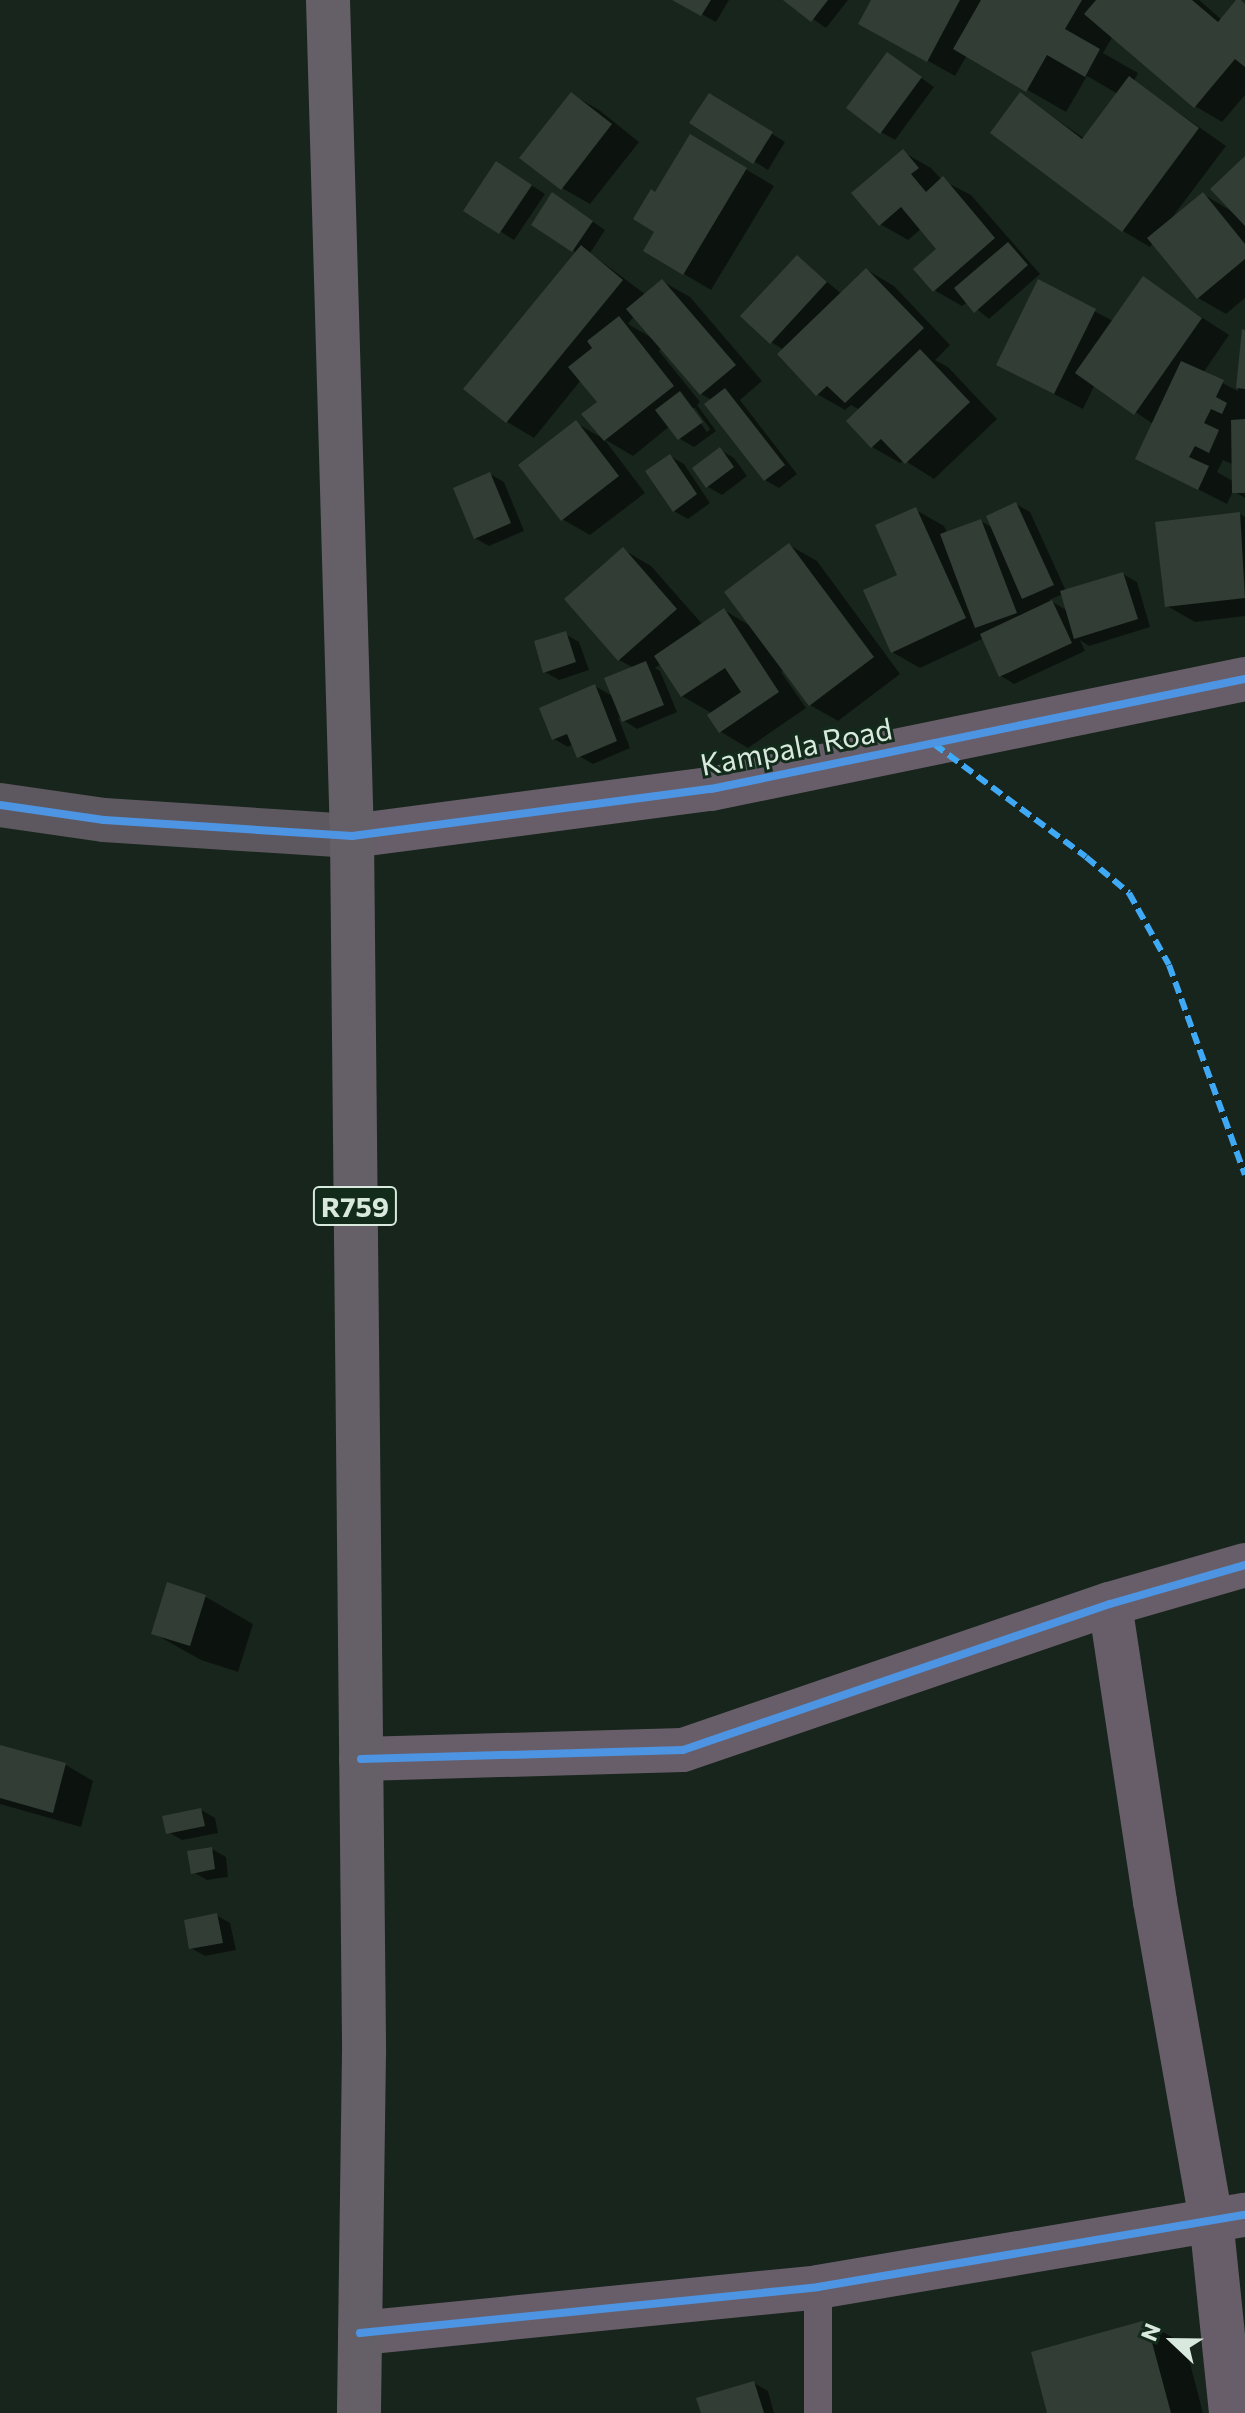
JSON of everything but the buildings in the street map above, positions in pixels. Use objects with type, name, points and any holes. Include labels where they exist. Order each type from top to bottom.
[{"type":"main road","name":"R759","points":[[328,0],[352,836],[364,2052],[359,2413]]},
{"type":"street","name":"Kampala Road","points":[[352,836],[711,789],[1245,679]]},
{"type":"street","points":[[0,805],[104,820],[352,836]]},
{"type":"street","points":[[361,1759],[683,1750],[1110,1604],[1245,1565]]},
{"type":"street","points":[[1110,1604],[1155,1902],[1228,2217],[1231,2413]]},
{"type":"street","points":[[360,2333],[818,2287],[1228,2217]]},
{"type":"lane","points":[[818,2287],[818,2413]]},
{"type":"marked path","points":[[934,744],[1086,857],[1129,893],[1169,965],[1245,1175]]},
{"type":"cycle path","points":[[0,805],[104,820],[352,836],[711,789],[1245,679]]},
{"type":"cycle path","points":[[361,1759],[683,1750],[1110,1604],[1245,1565]]},
{"type":"cycle path","points":[[360,2333],[818,2287],[1245,2215]]}]
